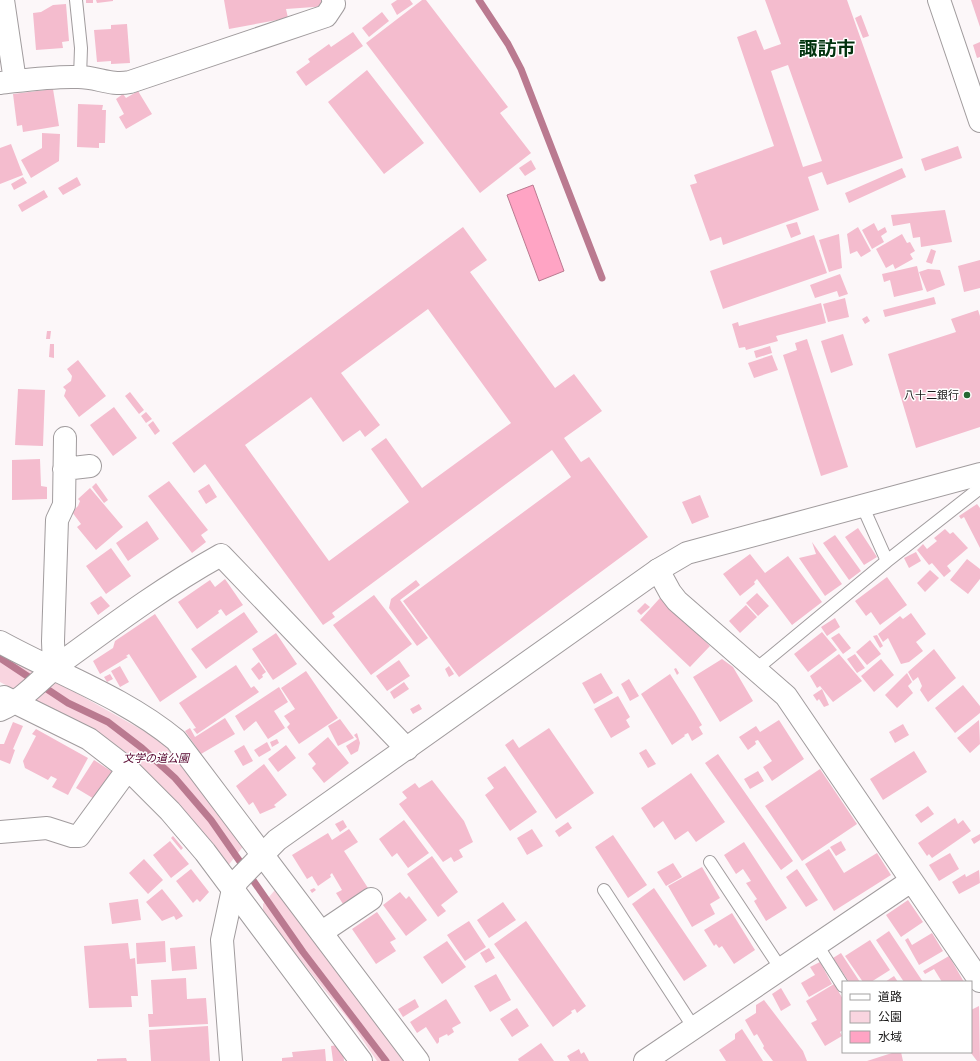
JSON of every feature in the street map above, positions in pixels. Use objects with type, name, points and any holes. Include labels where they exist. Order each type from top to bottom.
[{"type":"street","points":[[4,0],[7,82],[80,77],[118,84],[130,82],[326,16],[334,4],[333,0]]},
{"type":"street","points":[[939,0],[980,121]]},
{"type":"street","points":[[53,670],[57,520],[64,505],[65,438]]},
{"type":"street","points":[[64,469],[90,466]]},
{"type":"street","points":[[231,1061],[222,940],[236,885],[277,840],[658,570],[688,553],[980,474]]},
{"type":"street","points":[[361,1061],[236,885],[170,811],[128,769],[89,739],[9,701],[53,670],[144,601],[221,555],[407,749]]},
{"type":"street","points":[[658,570],[670,592],[678,601],[786,696],[980,981]]},
{"type":"street","points":[[0,642],[160,727],[176,740],[259,858],[322,932],[418,1061]]},
{"type":"street","points":[[0,832],[47,828],[72,836],[79,836],[128,769]]},
{"type":"street","points":[[645,1061],[911,881]]},
{"type":"street","points":[[322,932],[371,898]]},
{"type":"lane","points":[[76,0],[81,48],[80,77]]},
{"type":"lane","points":[[755,670],[887,561],[980,488]]},
{"type":"lane","points":[[862,505],[887,561]]},
{"type":"lane","points":[[710,862],[782,969]]},
{"type":"lane","points":[[604,890],[694,1028]]},
{"type":"lane","points":[[817,945],[842,984]]},
{"type":"green space","name":"文学の道公園","points":[[0,650],[167,744],[245,844],[227,867],[134,759],[84,727],[0,682]]},
{"type":"green space","points":[[275,890],[281,893],[405,1061],[377,1061],[349,1020],[263,914],[263,904]]},
{"type":"water","points":[[533,185],[564,271],[539,281],[507,195]]},
{"type":"building","points":[[86,0],[93,0],[93,3],[86,3]]},
{"type":"building","points":[[96,0],[113,0],[113,1],[97,3]]},
{"type":"building","points":[[224,0],[325,0],[328,6],[286,9],[288,18],[229,29]]},
{"type":"building","points":[[397,0],[410,0],[413,4],[397,15],[391,4]]},
{"type":"building","points":[[422,0],[426,0],[508,107],[500,113],[531,153],[480,193],[366,43]]},
{"type":"building","points":[[765,0],[847,0],[903,158],[827,185],[822,172],[808,177],[819,210],[723,245],[721,237],[710,241],[690,185],[697,183],[694,175],[774,146],[737,37],[756,30],[764,50],[781,44]],"holes":[[[788,65],[822,161],[803,167],[771,71]]]},
{"type":"building","points":[[971,0],[980,0],[980,27]]},
{"type":"building","points":[[66,4],[69,41],[62,42],[63,48],[36,50],[33,13],[41,12],[53,5]]},
{"type":"building","points":[[382,12],[389,21],[369,37],[362,28]]},
{"type":"building","points":[[861,15],[869,36],[863,38],[855,18]]},
{"type":"building","points":[[127,24],[130,63],[111,64],[111,61],[97,62],[94,30],[111,29],[111,25]]},
{"type":"building","points":[[353,32],[363,46],[306,86],[296,72],[310,62],[308,59],[329,44],[331,47]]},
{"type":"building","points":[[980,42],[980,57],[977,58],[973,45]]},
{"type":"building","points":[[367,70],[424,143],[384,174],[328,102]]},
{"type":"building","points":[[53,89],[59,126],[23,132],[22,125],[17,126],[13,94]]},
{"type":"building","points":[[138,91],[152,114],[126,129],[119,117],[124,114],[116,99],[123,94],[126,98]]},
{"type":"building","points":[[78,104],[103,105],[102,110],[106,110],[105,143],[99,143],[99,148],[77,147]]},
{"type":"building","points":[[42,133],[60,134],[59,161],[31,178],[21,160],[42,148]]},
{"type":"building","points":[[11,144],[23,175],[0,184],[0,148]]},
{"type":"building","points":[[958,146],[962,158],[925,171],[921,159]]},
{"type":"building","points":[[531,160],[536,169],[525,176],[519,168]]},
{"type":"building","points":[[902,168],[906,177],[849,203],[845,193]]},
{"type":"building","points":[[23,177],[27,183],[14,190],[11,184]]},
{"type":"building","points":[[77,177],[81,185],[63,195],[58,188]]},
{"type":"building","points":[[44,190],[48,197],[22,212],[18,205]]},
{"type":"building","points":[[945,210],[952,242],[921,247],[920,237],[913,238],[910,223],[893,226],[891,215]]},
{"type":"building","points":[[797,222],[801,234],[791,238],[786,225]]},
{"type":"building","points":[[874,223],[878,231],[885,227],[887,232],[881,236],[884,242],[872,249],[862,230]]},
{"type":"building","points":[[463,227],[487,260],[470,272],[555,388],[574,374],[602,411],[564,438],[581,462],[589,457],[648,537],[459,677],[403,601],[571,477],[552,450],[332,613],[335,617],[323,625],[205,464],[194,473],[172,443]],"holes":[[[428,309],[511,423],[422,488],[386,438],[371,449],[409,502],[329,561],[245,445],[311,397],[343,442],[360,430],[365,437],[380,425],[341,373]]]},
{"type":"building","points":[[858,227],[871,251],[861,257],[857,251],[850,254],[847,234]]},
{"type":"building","points":[[839,234],[842,268],[829,272],[819,240]]},
{"type":"building","points":[[902,234],[907,243],[910,242],[915,251],[910,254],[913,259],[895,269],[893,264],[886,268],[876,249]]},
{"type":"building","points":[[814,235],[827,273],[723,309],[710,271]]},
{"type":"building","points":[[931,249],[936,251],[932,264],[926,262]]},
{"type":"building","points":[[980,260],[980,288],[964,292],[958,266]]},
{"type":"building","points":[[917,266],[923,290],[894,297],[890,280],[884,282],[882,274]]},
{"type":"building","points":[[928,269],[940,270],[945,285],[927,292],[919,272]]},
{"type":"building","points":[[840,274],[848,294],[839,297],[837,291],[815,298],[810,285]]},
{"type":"building","points":[[934,297],[936,304],[885,317],[883,310]]},
{"type":"building","points":[[845,298],[849,317],[828,322],[823,304]]},
{"type":"building","points":[[821,303],[826,323],[776,336],[778,341],[746,350],[745,347],[739,348],[732,324],[738,322],[739,326]]},
{"type":"building","points":[[978,310],[980,316],[980,427],[916,448],[888,354],[956,332],[951,319]]},
{"type":"building","points":[[867,316],[870,321],[865,324],[862,319]]},
{"type":"building","points":[[47,331],[51,331],[50,339],[46,339]]},
{"type":"building","points":[[843,334],[853,365],[831,373],[821,341]]},
{"type":"building","points":[[807,339],[848,467],[821,476],[783,355],[797,350],[795,343]]},
{"type":"building","points":[[50,344],[54,344],[54,358],[49,357]]},
{"type":"building","points":[[770,346],[772,353],[756,358],[754,351]]},
{"type":"building","points":[[772,355],[778,370],[754,378],[748,363]]},
{"type":"building","points":[[78,360],[106,396],[79,417],[64,396],[66,390],[63,387],[71,381],[72,376],[67,369]]},
{"type":"building","points":[[18,389],[45,390],[43,446],[15,445]]},
{"type":"building","points":[[130,392],[144,410],[139,414],[125,396]]},
{"type":"building","points":[[114,407],[137,438],[113,456],[90,425]]},
{"type":"building","points":[[146,412],[152,419],[146,423],[141,416]]},
{"type":"building","points":[[153,421],[160,431],[155,435],[148,425]]},
{"type":"building","points":[[40,459],[41,486],[47,487],[47,499],[12,500],[12,460]]},
{"type":"building","points":[[169,481],[208,530],[201,535],[206,542],[192,553],[148,496]]},
{"type":"building","points":[[96,483],[108,500],[104,503],[92,487]]},
{"type":"building","points":[[209,484],[217,497],[206,504],[198,491]]},
{"type":"building","points":[[90,488],[123,527],[96,550],[77,527],[81,524],[72,512],[78,506],[80,501],[78,499]]},
{"type":"building","points":[[700,495],[709,517],[692,524],[682,502]]},
{"type":"building","points":[[977,504],[980,508],[980,548],[964,517],[961,519],[959,516]]},
{"type":"building","points":[[147,521],[159,539],[128,561],[116,543]]},
{"type":"building","points":[[858,528],[877,557],[864,565],[845,537]]},
{"type":"building","points":[[945,529],[950,534],[953,532],[968,548],[947,566],[951,571],[944,577],[932,563],[929,565],[917,550],[923,544],[927,549],[937,541],[934,538]]},
{"type":"building","points":[[835,535],[861,571],[849,580],[823,543]]},
{"type":"building","points":[[812,542],[842,584],[825,596],[799,558],[816,554]]},
{"type":"building","points":[[111,548],[131,576],[106,594],[86,566]]},
{"type":"building","points":[[916,552],[921,561],[909,568],[904,558]]},
{"type":"building","points":[[750,554],[765,573],[788,556],[822,602],[792,625],[757,579],[754,582],[755,584],[740,596],[723,574]]},
{"type":"building","points":[[967,559],[980,569],[980,579],[968,594],[950,580]]},
{"type":"building","points":[[930,570],[939,578],[925,592],[917,583]]},
{"type":"building","points":[[887,577],[907,605],[880,625],[871,612],[866,616],[855,601]]},
{"type":"building","points":[[225,579],[243,605],[226,616],[221,609],[218,611],[219,613],[197,629],[178,602],[210,580],[215,587]]},
{"type":"building","points":[[416,580],[420,585],[400,600],[428,638],[417,646],[389,608],[391,599]]},
{"type":"building","points":[[757,593],[769,606],[758,616],[746,603]]},
{"type":"building","points":[[374,595],[412,644],[371,675],[333,625]]},
{"type":"building","points":[[101,596],[110,606],[98,615],[90,603]]},
{"type":"building","points":[[660,598],[710,646],[690,667],[640,620]]},
{"type":"building","points":[[645,603],[650,607],[641,615],[637,611]]},
{"type":"building","points":[[746,605],[757,617],[740,633],[729,621]]},
{"type":"building","points":[[244,612],[258,632],[206,669],[191,649]]},
{"type":"building","points":[[911,613],[926,634],[916,642],[923,651],[909,662],[901,664],[888,638],[883,642],[878,634],[900,616],[903,619]]},
{"type":"building","points":[[155,614],[197,677],[160,702],[129,654],[126,656],[128,657],[100,674],[93,661],[113,648],[115,641]]},
{"type":"building","points":[[835,618],[840,627],[827,636],[821,627]]},
{"type":"building","points":[[822,632],[837,650],[808,672],[794,654]]},
{"type":"building","points":[[276,633],[297,664],[273,680],[252,649]]},
{"type":"building","points":[[839,633],[851,648],[843,654],[831,638]]},
{"type":"building","points":[[877,635],[883,646],[880,648],[873,636]]},
{"type":"building","points":[[870,640],[881,654],[867,665],[856,652]]},
{"type":"building","points":[[934,649],[956,678],[928,702],[920,690],[922,686],[918,677],[913,681],[908,672]]},
{"type":"building","points":[[839,654],[862,681],[833,702],[820,686],[817,688],[810,676]]},
{"type":"building","points":[[855,654],[865,668],[857,673],[847,659]]},
{"type":"building","points":[[722,659],[733,667],[753,701],[720,722],[693,677]]},
{"type":"building","points":[[881,659],[894,675],[874,692],[861,676]]},
{"type":"building","points":[[399,660],[410,676],[387,691],[376,676]]},
{"type":"building","points":[[259,662],[266,672],[259,680],[251,669]]},
{"type":"building","points":[[236,665],[251,688],[254,686],[259,692],[197,734],[193,729],[196,728],[179,703]]},
{"type":"building","points":[[120,666],[129,682],[120,687],[111,671]]},
{"type":"building","points":[[449,666],[454,674],[449,677],[445,669]]},
{"type":"building","points":[[676,668],[679,673],[677,675],[674,669]]},
{"type":"building","points":[[306,671],[338,718],[299,744],[287,727],[290,724],[284,716],[295,709],[281,688]]},
{"type":"building","points":[[601,673],[613,693],[594,704],[582,683]]},
{"type":"building","points":[[907,673],[912,682],[908,686],[913,693],[897,708],[885,695]]},
{"type":"building","points":[[110,674],[113,679],[107,682],[104,677]]},
{"type":"building","points":[[670,674],[702,725],[699,727],[703,734],[692,741],[688,733],[672,745],[641,694]]},
{"type":"building","points":[[629,679],[639,696],[630,701],[621,684]]},
{"type":"building","points":[[404,682],[409,689],[394,699],[390,692]]},
{"type":"building","points":[[963,685],[980,706],[980,713],[955,733],[935,708]]},
{"type":"building","points":[[279,687],[288,702],[274,711],[285,728],[268,739],[256,721],[244,731],[235,716]]},
{"type":"building","points":[[822,689],[829,705],[824,707],[819,699],[817,701],[813,695]]},
{"type":"building","points":[[618,696],[630,717],[626,720],[630,727],[611,738],[594,709]]},
{"type":"building","points":[[419,704],[422,709],[413,714],[410,709]]},
{"type":"building","points":[[225,718],[235,734],[201,754],[185,731],[190,728],[195,737]]},
{"type":"building","points":[[340,719],[354,738],[338,746],[328,726]]},
{"type":"building","points":[[779,720],[804,759],[772,781],[763,767],[772,761],[758,740],[755,741],[756,744],[748,750],[739,737],[756,726],[760,732]]},
{"type":"building","points":[[979,720],[980,744],[970,753],[957,738]]},
{"type":"building","points":[[13,722],[23,726],[13,749],[15,750],[10,764],[0,760],[0,744],[4,744]]},
{"type":"building","points":[[903,724],[909,735],[895,743],[889,732]]},
{"type":"building","points":[[549,728],[594,793],[556,819],[505,745],[513,739],[519,748]]},
{"type":"building","points":[[36,729],[88,758],[68,795],[52,787],[57,779],[51,776],[48,780],[25,768],[23,761],[36,736],[32,734]]},
{"type":"building","points":[[357,733],[360,743],[358,751],[351,755],[346,746],[357,739],[354,735]]},
{"type":"building","points":[[328,737],[349,763],[324,783],[312,768],[316,764],[308,754]]},
{"type":"building","points":[[277,739],[279,743],[272,747],[270,742]]},
{"type":"building","points":[[267,742],[271,750],[259,757],[254,750]]},
{"type":"building","points":[[244,745],[253,761],[243,766],[234,751]]},
{"type":"building","points":[[286,745],[296,758],[278,772],[268,759]]},
{"type":"building","points":[[646,749],[656,764],[648,768],[639,753]]},
{"type":"building","points":[[914,751],[927,772],[883,800],[870,779]]},
{"type":"building","points":[[718,754],[793,861],[781,870],[705,763]]},
{"type":"building","points":[[94,760],[114,773],[96,800],[76,788]]},
{"type":"building","points":[[264,764],[287,795],[274,805],[276,807],[260,814],[253,802],[249,805],[236,786]]},
{"type":"building","points":[[505,766],[537,812],[510,831],[485,795],[494,788],[487,778]]},
{"type":"building","points":[[820,769],[857,824],[802,861],[765,806]]},
{"type":"building","points":[[758,771],[764,781],[750,789],[744,779]]},
{"type":"building","points":[[691,773],[725,822],[696,842],[688,831],[675,840],[663,821],[654,828],[641,808]]},
{"type":"building","points":[[432,780],[464,821],[473,842],[459,850],[463,857],[454,862],[451,857],[443,862],[399,804],[407,798],[402,792],[415,783],[419,788]]},
{"type":"building","points":[[928,806],[934,814],[921,823],[915,815]]},
{"type":"building","points":[[955,818],[958,824],[963,820],[971,831],[932,858],[929,854],[927,856],[918,843]]},
{"type":"building","points":[[343,820],[347,827],[340,832],[335,824]]},
{"type":"building","points":[[404,820],[429,853],[408,868],[397,853],[392,857],[379,839]]},
{"type":"building","points":[[568,822],[572,828],[559,837],[555,831]]},
{"type":"building","points":[[349,829],[358,842],[344,851],[368,888],[343,904],[336,893],[342,890],[332,873],[330,875],[331,877],[318,886],[312,876],[307,879],[292,855],[328,833],[332,840]]},
{"type":"building","points":[[532,829],[543,846],[527,855],[517,838]]},
{"type":"building","points":[[980,834],[980,840],[974,844],[971,839]]},
{"type":"building","points":[[613,835],[647,885],[628,898],[595,847]]},
{"type":"building","points":[[173,836],[183,848],[181,850],[171,838]]},
{"type":"building","points":[[170,841],[189,864],[171,878],[153,855]]},
{"type":"building","points":[[841,841],[846,850],[836,856],[830,847]]},
{"type":"building","points":[[744,842],[787,908],[766,921],[754,901],[757,899],[746,883],[751,881],[743,869],[736,874],[724,855]]},
{"type":"building","points":[[829,849],[844,873],[877,853],[891,875],[834,911],[805,864]]},
{"type":"building","points":[[950,853],[959,869],[939,881],[929,865]]},
{"type":"building","points":[[432,856],[458,892],[441,905],[446,911],[438,917],[407,874]]},
{"type":"building","points":[[144,859],[163,880],[148,894],[129,873]]},
{"type":"building","points":[[673,863],[682,877],[666,886],[657,872]]},
{"type":"building","points":[[702,867],[720,898],[710,904],[715,914],[692,927],[668,886]]},
{"type":"building","points":[[191,869],[209,892],[200,902],[197,899],[193,903],[176,881]]},
{"type":"building","points":[[797,869],[818,900],[806,907],[786,877]]},
{"type":"building","points":[[979,870],[980,883],[959,894],[952,882],[965,874],[966,877]]},
{"type":"building","points":[[314,888],[316,890],[312,893],[310,890]]},
{"type":"building","points":[[654,888],[707,966],[684,981],[632,904]]},
{"type":"building","points":[[162,889],[183,916],[176,920],[174,916],[162,921],[146,902]]},
{"type":"building","points":[[400,892],[406,899],[409,896],[427,920],[406,936],[383,905]]},
{"type":"building","points":[[138,899],[141,920],[112,924],[109,903]]},
{"type":"building","points":[[908,900],[923,922],[901,937],[886,915]]},
{"type":"building","points":[[503,902],[516,920],[489,938],[477,920]]},
{"type":"building","points":[[377,912],[396,939],[390,942],[396,951],[376,964],[352,929]]},
{"type":"building","points":[[732,913],[755,950],[734,964],[722,946],[719,948],[716,944],[714,946],[704,930]]},
{"type":"building","points":[[469,921],[486,947],[465,961],[447,935]]},
{"type":"building","points":[[526,921],[586,1006],[577,1013],[575,1009],[571,1011],[572,1013],[553,1027],[494,944]]},
{"type":"building","points":[[889,931],[922,981],[903,981],[876,940]]},
{"type":"building","points":[[932,933],[943,951],[919,965],[905,940],[908,938],[912,945]]},
{"type":"building","points":[[870,940],[890,970],[873,981],[862,981],[845,956]]},
{"type":"building","points":[[165,941],[166,962],[137,964],[136,943]]},
{"type":"building","points":[[447,941],[466,967],[442,984],[423,957]]},
{"type":"building","points":[[128,943],[130,959],[135,958],[138,996],[131,996],[132,1007],[89,1008],[84,946]]},
{"type":"building","points":[[195,946],[197,969],[172,971],[170,948]]},
{"type":"building","points":[[489,948],[495,958],[486,963],[480,953]]},
{"type":"building","points":[[841,953],[859,981],[848,981],[833,958]]},
{"type":"building","points":[[949,956],[963,981],[941,981],[934,969],[925,974],[923,971]]},
{"type":"building","points":[[820,962],[832,984],[809,997],[801,983],[815,975],[810,967]]},
{"type":"building","points":[[496,974],[511,1000],[490,1012],[474,986]]},
{"type":"building","points":[[894,976],[897,981],[886,981]]},
{"type":"building","points":[[186,978],[187,999],[206,998],[208,1024],[149,1027],[148,1014],[153,1014],[151,980]]},
{"type":"building","points":[[834,984],[842,997],[842,1031],[840,1032],[842,1036],[825,1046],[811,1023],[817,1020],[806,1001]]},
{"type":"building","points":[[781,988],[791,1005],[781,1011],[772,994]]},
{"type":"building","points":[[415,999],[419,1007],[403,1017],[398,1009]]},
{"type":"building","points":[[446,999],[461,1023],[452,1028],[454,1032],[448,1036],[447,1034],[439,1038],[439,1042],[437,1044],[426,1027],[417,1033],[410,1022]]},
{"type":"building","points":[[764,1000],[803,1051],[807,1061],[773,1061],[763,1048],[764,1046],[757,1034],[754,1036],[745,1020],[756,1013],[756,1005]]},
{"type":"building","points":[[979,1006],[980,1061],[977,1061],[971,1053],[972,1010]]},
{"type":"building","points":[[517,1008],[529,1026],[512,1037],[500,1019]]},
{"type":"building","points":[[208,1026],[210,1061],[151,1061],[149,1030]]},
{"type":"building","points":[[742,1029],[763,1061],[726,1061],[719,1050],[735,1039],[735,1034]]},
{"type":"building","points":[[541,1043],[554,1061],[519,1061],[518,1059]]},
{"type":"building","points":[[338,1045],[343,1050],[344,1061],[333,1061],[331,1046]]},
{"type":"building","points":[[325,1049],[326,1061],[282,1061],[282,1058],[293,1057],[292,1052]]},
{"type":"building","points":[[579,1049],[581,1054],[584,1052],[589,1061],[570,1061],[567,1056]]},
{"type":"building","points":[[892,1053],[901,1053],[903,1061],[867,1061]]},
{"type":"building","points":[[126,1058],[127,1061],[97,1061],[97,1059]]},
{"type":"waterway","points":[[479,0],[508,44],[521,69],[602,278]]},
{"type":"waterway","points":[[0,658],[68,703],[108,722],[142,748],[175,778],[211,820],[303,952],[386,1061]]},
{"type":"place","name":"八十二銀行","points":[[967,395]]},
{"type":"district","name":"諏訪市","points":[[827,48]]}]
